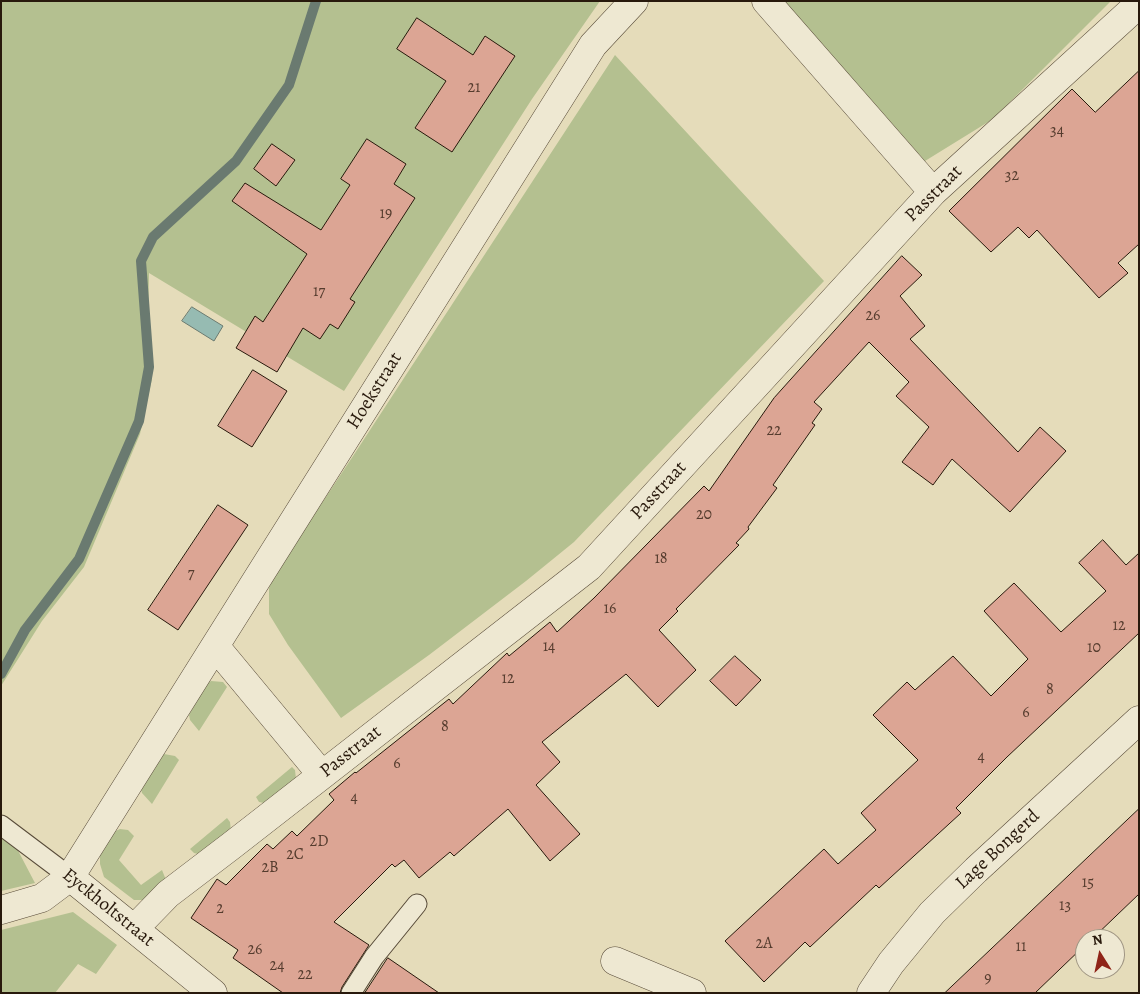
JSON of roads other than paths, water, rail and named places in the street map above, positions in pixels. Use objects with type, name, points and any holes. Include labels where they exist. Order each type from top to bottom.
[{"type":"street","name":"Hoekstraat","points":[[70,877],[593,46],[634,1]]},
{"type":"street","points":[[766,1],[933,192]]},
{"type":"street","name":"Passtraat","points":[[134,929],[168,894],[589,567],[933,192],[1139,4]]},
{"type":"street","points":[[216,646],[322,775]]},
{"type":"street","name":"Lage Bongerd","points":[[871,993],[891,963],[932,913],[1139,720]]},
{"type":"street","points":[[1,910],[42,898],[70,877]]},
{"type":"street","name":"Eyckholtstraat","points":[[70,877],[213,993]]},
{"type":"street","points":[[615,961],[692,993]]},
{"type":"lane","name":"Eyckholtstraat","points":[[1,825],[70,877]]},
{"type":"lane","points":[[351,993],[374,957],[417,904]]},
{"type":"water","points":[[192,307],[223,326],[214,341],[182,321]]},
{"type":"waterway","points":[[1,674],[25,630],[79,559],[139,421],[149,367],[141,261],[153,237],[236,161],[289,85],[316,1]]}]
